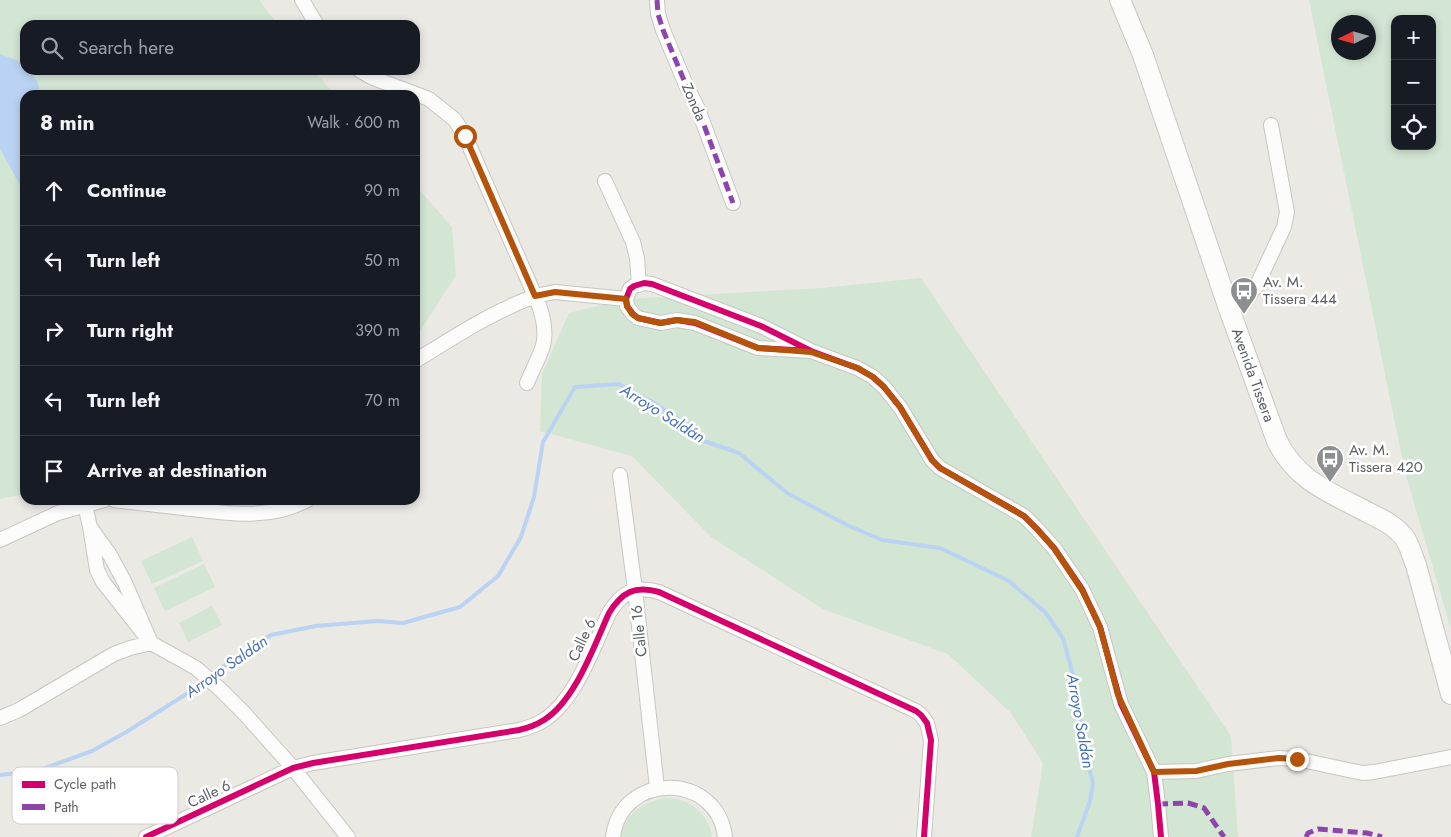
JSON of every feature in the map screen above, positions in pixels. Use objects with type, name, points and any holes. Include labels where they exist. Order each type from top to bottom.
[{"type":"main road","name":"Avenida Tissera","points":[[1120,0],[1142,55],[1228,306],[1277,441],[1295,469],[1311,482],[1389,522],[1404,538],[1416,565],[1451,694]]},
{"type":"street","points":[[302,0],[314,20]]},
{"type":"street","name":"Zonda","points":[[657,0],[658,14],[663,30],[698,109],[733,203]]},
{"type":"street","points":[[368,75],[406,90]]},
{"type":"street","points":[[420,95],[430,99],[455,120],[465,136],[541,308],[544,329],[543,346],[527,383]]},
{"type":"street","points":[[1228,306],[1246,297],[1256,287],[1284,227],[1287,212],[1271,126]]},
{"type":"street","points":[[605,181],[633,242],[637,258],[639,285]]},
{"type":"street","points":[[811,352],[758,348],[695,322],[677,320],[660,323],[638,318],[632,314],[627,306],[626,299],[630,289],[634,286],[652,284],[761,326],[811,352],[858,368],[873,377],[884,387],[900,407],[932,460],[940,468],[1024,516],[1037,529],[1054,548],[1082,590],[1100,627],[1118,695],[1154,772],[1161,837]]},
{"type":"street","points":[[420,358],[466,329],[535,296],[555,292],[626,299]]},
{"type":"street","points":[[677,320],[685,307],[683,295]]},
{"type":"street","name":"Calle 16","points":[[620,475],[657,788]]},
{"type":"street","points":[[0,540],[58,513],[85,505],[97,570],[104,582],[151,643],[196,668],[222,691],[293,768],[348,837]]},
{"type":"street","points":[[156,505],[251,514],[282,509],[293,505]]},
{"type":"street","points":[[635,590],[644,589],[659,592],[805,661],[851,680],[921,715],[927,723],[931,740],[924,837]]},
{"type":"street","name":"Calle 6","points":[[178,822],[293,768],[313,763],[519,730],[539,723],[555,712],[576,685],[614,604],[635,590]]},
{"type":"street","points":[[0,718],[19,710],[114,654],[151,643]]},
{"type":"street","points":[[1154,772],[1196,771],[1228,764],[1279,758],[1297,759],[1348,770],[1374,772],[1451,757]]},
{"type":"street","points":[[613,837],[618,818],[628,804],[641,794],[657,788],[674,787],[691,791],[706,800],[717,813],[724,828],[725,837]]},
{"type":"street","name":"Calle 6","points":[[146,837],[174,824]]},
{"type":"green space","points":[[0,0],[259,0],[274,20],[20,20],[20,75],[318,75],[331,90],[20,90],[20,495],[0,499]]},
{"type":"green space","points":[[1309,0],[1451,0],[1451,629],[1405,472]]},
{"type":"green space","points":[[420,191],[452,227],[456,275],[420,331]]},
{"type":"green space","points":[[921,278],[1231,736],[1238,837],[1031,837],[1043,763],[1011,713],[948,654],[823,609],[711,537],[632,456],[540,431],[542,374],[569,313],[626,299],[822,288]]},
{"type":"green space","points":[[192,537],[203,561],[152,584],[141,561]]},
{"type":"green space","points":[[204,564],[215,587],[165,611],[154,588]]},
{"type":"green space","points":[[212,606],[222,625],[188,642],[179,623]]},
{"type":"green space","points":[[664,798],[678,799],[697,809],[705,819],[712,837],[621,837],[626,822],[636,811],[642,806]]},
{"type":"water","points":[[0,54],[20,63],[20,75],[32,75],[37,81],[40,90],[20,90],[20,185],[0,149]]},
{"type":"waterway","name":"Arroyo Saldán","points":[[48,767],[92,751],[128,731],[202,684],[215,672],[271,635],[316,626],[377,621],[403,623],[460,607],[498,576],[521,537],[534,497],[543,442],[575,387],[619,384],[654,403],[690,427],[701,440],[739,453],[787,493],[847,525],[882,540],[940,548],[1009,581],[1045,612],[1063,638],[1078,693],[1082,742],[1093,783],[1090,801],[1077,837]]},
{"type":"waterway","name":"Arroyo Saldán","points":[[0,775],[12,774]]},
{"type":"marked path","points":[[657,0],[658,14],[663,30],[698,109],[733,203]]},
{"type":"marked path","points":[[1158,804],[1188,803],[1204,808],[1224,837]]},
{"type":"marked path","points":[[1306,837],[1308,833],[1318,829],[1367,833],[1382,837]]},
{"type":"cycle path","points":[[811,351],[758,348],[695,323],[677,320],[661,323],[638,318],[627,306],[626,299],[630,289],[634,286],[644,283],[652,284],[761,326],[811,351],[857,368],[873,377],[884,387],[900,407],[932,460],[940,468],[1024,516],[1037,529],[1054,548],[1082,589],[1100,627],[1121,704],[1154,772],[1161,837]]},
{"type":"cycle path","points":[[178,822],[293,768],[313,763],[519,730],[544,720],[565,700],[574,686],[614,606],[624,595],[643,589],[659,592],[921,715],[927,723],[931,740],[924,837]]},
{"type":"cycle path","points":[[146,837],[174,824]]},
{"type":"place","name":"Av. M. Tissera 444","points":[[1244,315]]},
{"type":"place","name":"Av. M. Tissera 420","points":[[1330,483]]},
{"type":"route","points":[[465,136],[535,296],[555,292],[626,299],[627,306],[632,314],[638,318],[660,323],[677,320],[695,322],[758,348],[811,352],[858,368],[873,377],[884,387],[900,407],[932,460],[940,468],[1024,516],[1054,548],[1082,590],[1100,627],[1121,704],[1154,772],[1196,771],[1228,764],[1279,758],[1297,759]]}]
